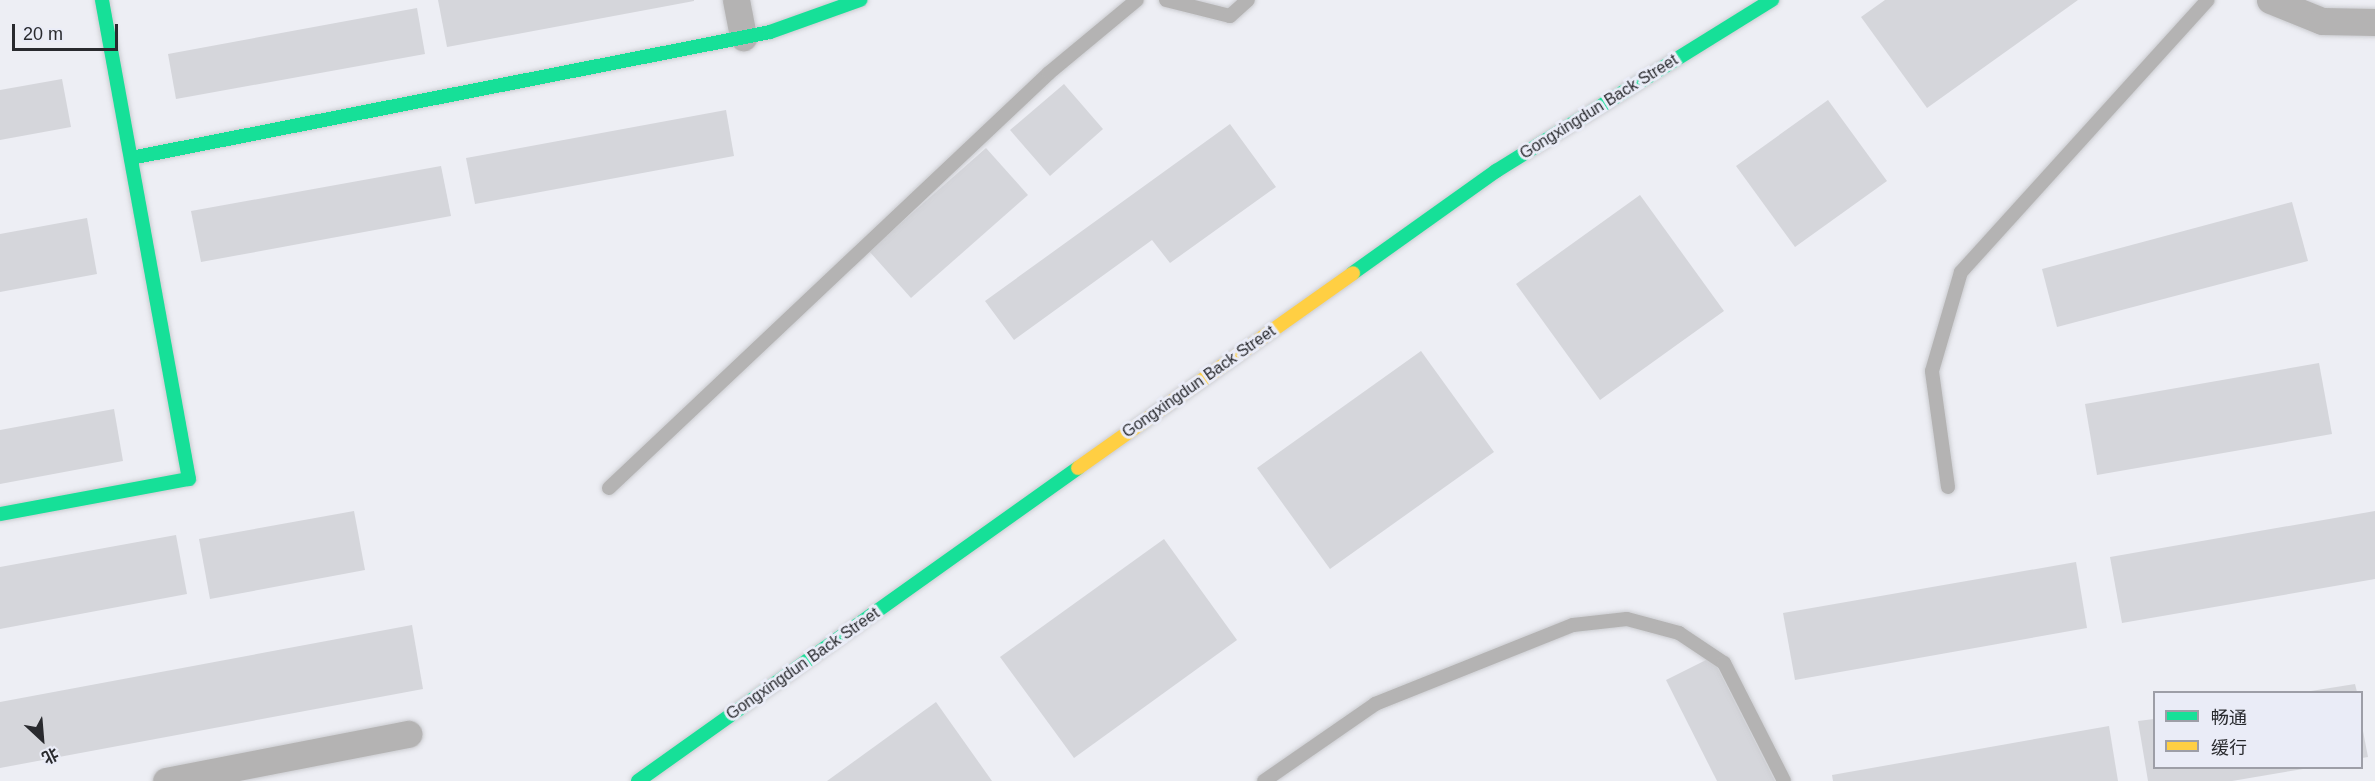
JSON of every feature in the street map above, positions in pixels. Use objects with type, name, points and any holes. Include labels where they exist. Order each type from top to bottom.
[{"type":"street","points":[[0,514],[189,479],[102,0]]},
{"type":"street","points":[[736,0],[743,37]]},
{"type":"street","points":[[131,158],[743,37],[860,0]]},
{"type":"street","name":"Gongxingdun Back Street","points":[[638,781],[1496,171],[1772,0]]},
{"type":"street","points":[[2270,0],[2322,21],[2375,22]]},
{"type":"street","points":[[166,781],[408,734]]},
{"type":"lane","points":[[609,488],[1049,73],[1137,0]]},
{"type":"lane","points":[[1166,0],[1230,16],[1248,0]]},
{"type":"lane","points":[[1948,487],[1932,371],[1961,272],[2208,0]]},
{"type":"lane","points":[[1264,781],[1375,704],[1573,625],[1627,620],[1679,633],[1724,663],[1784,781]]},
{"type":"building","points":[[438,0],[694,0],[694,1],[447,47]]},
{"type":"building","points":[[1885,0],[2078,0],[1927,108],[1861,17]]},
{"type":"building","points":[[417,8],[425,54],[176,99],[168,54]]},
{"type":"building","points":[[62,79],[71,127],[0,140],[0,90]]},
{"type":"building","points":[[1064,84],[1103,129],[1050,176],[1010,130]]},
{"type":"building","points":[[1828,100],[1887,181],[1795,247],[1736,166]]},
{"type":"building","points":[[726,110],[734,156],[475,204],[466,158]]},
{"type":"building","points":[[1230,124],[1276,187],[1170,263],[1152,240],[1014,340],[985,301]]},
{"type":"building","points":[[986,148],[1028,195],[911,298],[869,251]]},
{"type":"building","points":[[441,166],[451,216],[201,262],[191,211]]},
{"type":"building","points":[[1640,195],[1724,311],[1600,400],[1516,284]]},
{"type":"building","points":[[2292,202],[2308,261],[2057,327],[2042,269]]},
{"type":"building","points":[[87,218],[97,274],[0,292],[0,234]]},
{"type":"building","points":[[1421,351],[1494,452],[1330,569],[1257,468]]},
{"type":"building","points":[[2319,363],[2332,434],[2097,475],[2085,404]]},
{"type":"building","points":[[114,409],[123,461],[0,484],[0,430]]},
{"type":"building","points":[[354,511],[365,570],[210,599],[199,539]]},
{"type":"building","points":[[2375,511],[2375,579],[2122,623],[2110,557]]},
{"type":"building","points":[[176,535],[187,594],[0,629],[0,567]]},
{"type":"building","points":[[1164,539],[1237,640],[1074,758],[1000,657]]},
{"type":"building","points":[[2076,562],[2087,628],[1795,680],[1783,613]]},
{"type":"building","points":[[412,625],[423,689],[0,768],[0,702]]},
{"type":"building","points":[[1712,657],[1775,781],[1717,781],[1666,680]]},
{"type":"building","points":[[2355,684],[2357,691],[2311,691]]},
{"type":"building","points":[[936,702],[992,781],[827,781]]},
{"type":"building","points":[[2153,719],[2153,769],[2303,769],[2232,781],[2148,781],[2138,721]]},
{"type":"building","points":[[2109,726],[2118,781],[1833,781],[1832,775]]},
{"type":"building","points":[[2363,731],[2368,757],[2363,758]]},
{"type":"traffic: fast","points":[[0,514],[189,479],[102,0]]},
{"type":"traffic: fast","points":[[131,158],[770,32],[860,0]]},
{"type":"traffic: fast","points":[[1353,273],[1496,171],[1772,0]]},
{"type":"traffic: fast","points":[[638,781],[1078,468]]},
{"type":"traffic: slow","points":[[1078,468],[1353,273]]}]
